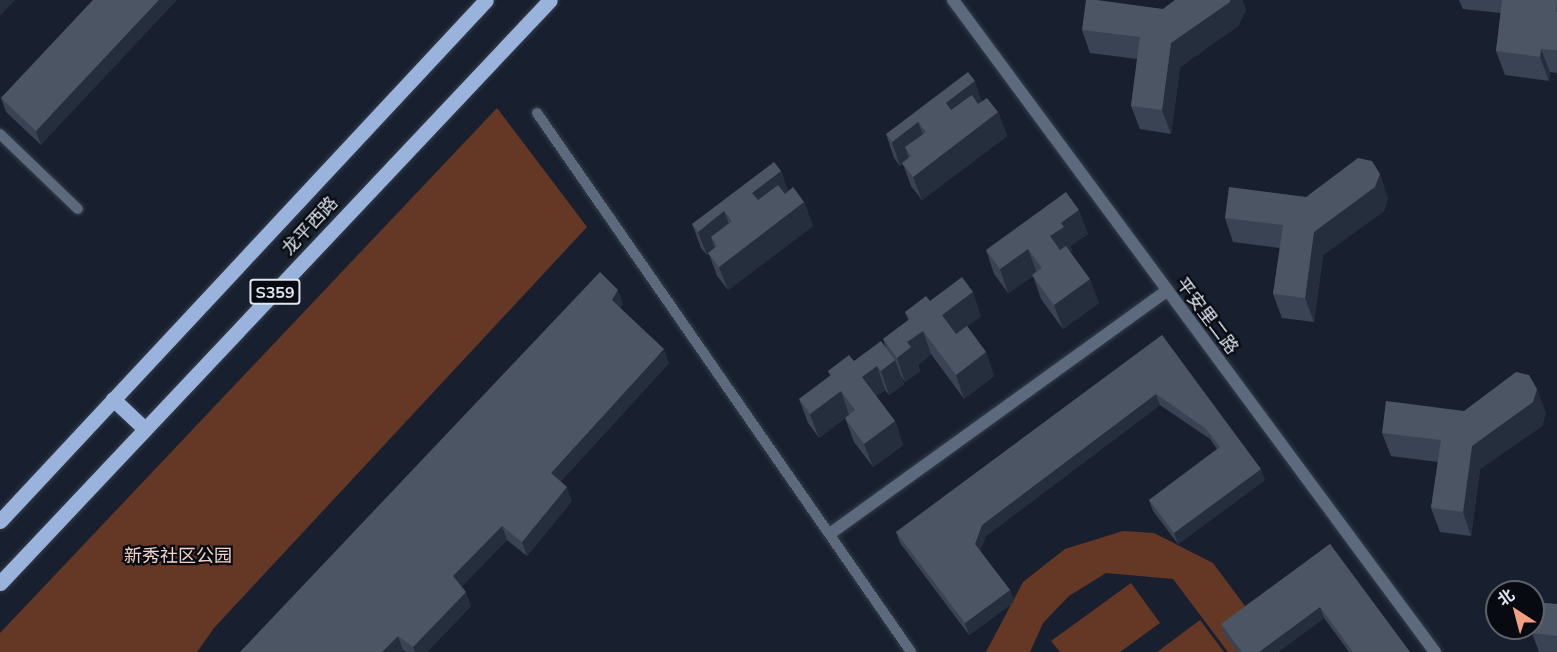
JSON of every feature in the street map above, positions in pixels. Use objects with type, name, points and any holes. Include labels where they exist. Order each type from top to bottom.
[{"type":"main road","name":"龙平西路","points":[[0,521],[486,0]]},
{"type":"main road","name":"龙平西路","points":[[0,583],[550,0]]},
{"type":"main road","points":[[113,399],[145,429]]},
{"type":"street","name":"平安里二路","points":[[953,0],[1435,652]]},
{"type":"street","points":[[831,533],[1166,291]]},
{"type":"lane","points":[[537,113],[831,533],[910,652]]},
{"type":"lane","points":[[0,134],[78,209]]},
{"type":"green space","name":"新秀社区公园","points":[[497,108],[587,227],[214,628],[197,652],[0,652],[0,633]]},
{"type":"green space","points":[[1123,531],[1154,533],[1213,563],[1279,652],[1228,652],[1173,579],[1106,573],[1069,596],[1043,623],[1030,652],[986,652],[1023,582],[1065,549]]},
{"type":"green space","points":[[1131,583],[1160,623],[1120,652],[1060,652],[1051,641]]},
{"type":"green space","points":[[1200,620],[1224,652],[1157,652]]},
{"type":"building","points":[[93,0],[159,0],[36,131],[1,98]]},
{"type":"building","points":[[1086,0],[1163,9],[1175,0],[1230,0],[1230,2],[1171,43],[1162,110],[1131,106],[1140,37],[1082,30]]},
{"type":"building","points":[[1502,0],[1557,0],[1557,50],[1541,49],[1540,57],[1496,51]]},
{"type":"building","points":[[968,72],[975,81],[946,103],[951,110],[972,95],[978,104],[987,98],[998,112],[913,177],[902,163],[911,156],[905,147],[926,132],[918,122],[892,142],[886,134]]},
{"type":"building","points":[[1358,158],[1372,161],[1380,174],[1375,187],[1314,232],[1305,298],[1273,294],[1283,225],[1225,218],[1229,187],[1306,197]]},
{"type":"building","points":[[774,162],[781,171],[752,193],[758,200],[778,185],[785,194],[793,187],[804,202],[719,267],[708,253],[717,246],[711,237],[732,221],[724,211],[698,232],[692,224]]},
{"type":"building","points":[[1066,192],[1079,210],[1061,223],[1064,227],[1050,236],[1060,250],[1066,246],[1090,279],[1054,305],[1032,275],[1042,268],[1028,249],[1000,269],[986,250]]},
{"type":"building","points":[[600,272],[618,290],[612,300],[664,349],[551,473],[567,487],[522,542],[502,526],[453,576],[466,592],[413,647],[398,636],[382,652],[240,652]]},
{"type":"building","points":[[962,277],[973,292],[942,315],[956,334],[967,326],[986,352],[956,375],[923,331],[907,342],[911,347],[897,358],[883,339],[910,319],[905,312],[926,296],[930,301]]},
{"type":"building","points":[[1162,335],[1261,469],[1174,533],[1149,500],[1220,447],[1205,428],[1156,394],[982,525],[975,544],[1010,590],[965,623],[896,532]]},
{"type":"building","points":[[881,341],[895,360],[881,371],[877,366],[862,377],[895,421],[864,444],[845,418],[855,410],[841,391],[810,414],[799,399],[831,375],[828,371],[849,355],[854,361]]},
{"type":"building","points":[[1516,372],[1529,375],[1537,389],[1533,402],[1472,446],[1463,512],[1431,508],[1441,440],[1382,433],[1386,401],[1464,411]]},
{"type":"building","points":[[1330,544],[1410,652],[1353,652],[1320,607],[1259,652],[1242,652],[1221,624]]},
{"type":"building","points":[[1545,603],[1557,604],[1557,636],[1545,635]]}]
